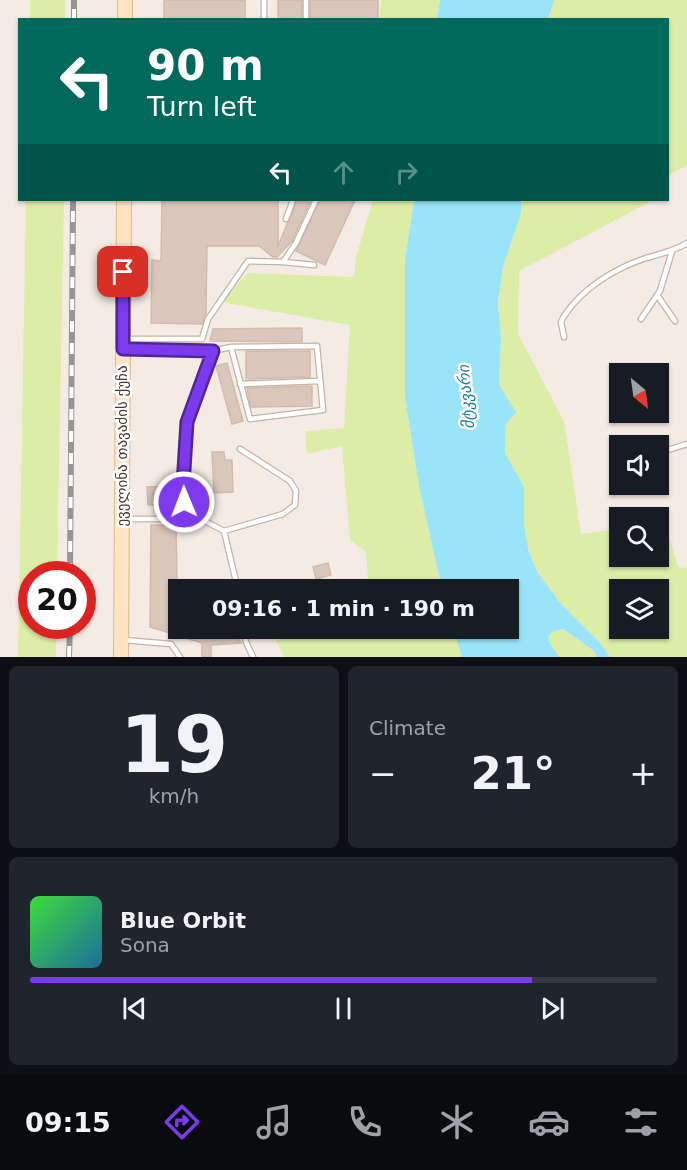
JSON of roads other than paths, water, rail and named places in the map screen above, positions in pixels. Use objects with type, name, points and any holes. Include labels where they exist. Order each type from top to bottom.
[{"type":"main road","points":[[125,0],[125,18]]},
{"type":"main road","name":"ეველინა თავაძის ქუჩა","points":[[121,657],[124,201]]},
{"type":"lane","points":[[264,0],[264,18]]},
{"type":"lane","points":[[306,0],[306,18]]},
{"type":"lane","points":[[286,219],[293,201]]},
{"type":"lane","points":[[283,262],[296,243],[316,201]]},
{"type":"lane","points":[[564,337],[561,322],[564,316],[594,284],[628,265],[672,251],[687,243]]},
{"type":"lane","points":[[641,319],[657,295],[672,251]]},
{"type":"lane","points":[[123,344],[202,339],[208,319],[248,261],[314,266]]},
{"type":"lane","points":[[657,295],[675,321]]},
{"type":"lane","points":[[123,344],[213,351],[231,347],[317,346],[322,410],[250,419],[231,347]]},
{"type":"lane","points":[[186,519],[183,485],[187,422],[213,351]]},
{"type":"lane","points":[[240,384],[320,381]]},
{"type":"lane","points":[[669,450],[687,444]]},
{"type":"lane","points":[[122,519],[201,519],[224,531],[284,514],[295,505],[296,491],[291,481],[240,449]]},
{"type":"lane","points":[[224,531],[235,579]]},
{"type":"lane","points":[[246,639],[254,657]]},
{"type":"lane","points":[[121,640],[171,644],[180,657]]},
{"type":"water","points":[[440,0],[554,0],[548,18],[437,18]]},
{"type":"water","name":"მტკვარი","points":[[414,201],[521,201],[521,213],[503,267],[498,303],[501,336],[499,385],[516,412],[506,424],[505,453],[524,487],[524,525],[529,553],[538,573],[561,604],[600,643],[610,657],[597,657],[594,651],[563,629],[549,636],[550,644],[560,657],[462,657],[456,639],[519,639],[519,579],[440,579],[419,486],[405,398],[405,259]]},
{"type":"railway","points":[[74,0],[74,18]]},
{"type":"railway","points":[[70,561],[73,201]]},
{"type":"railway","points":[[69,657],[70,639]]}]
